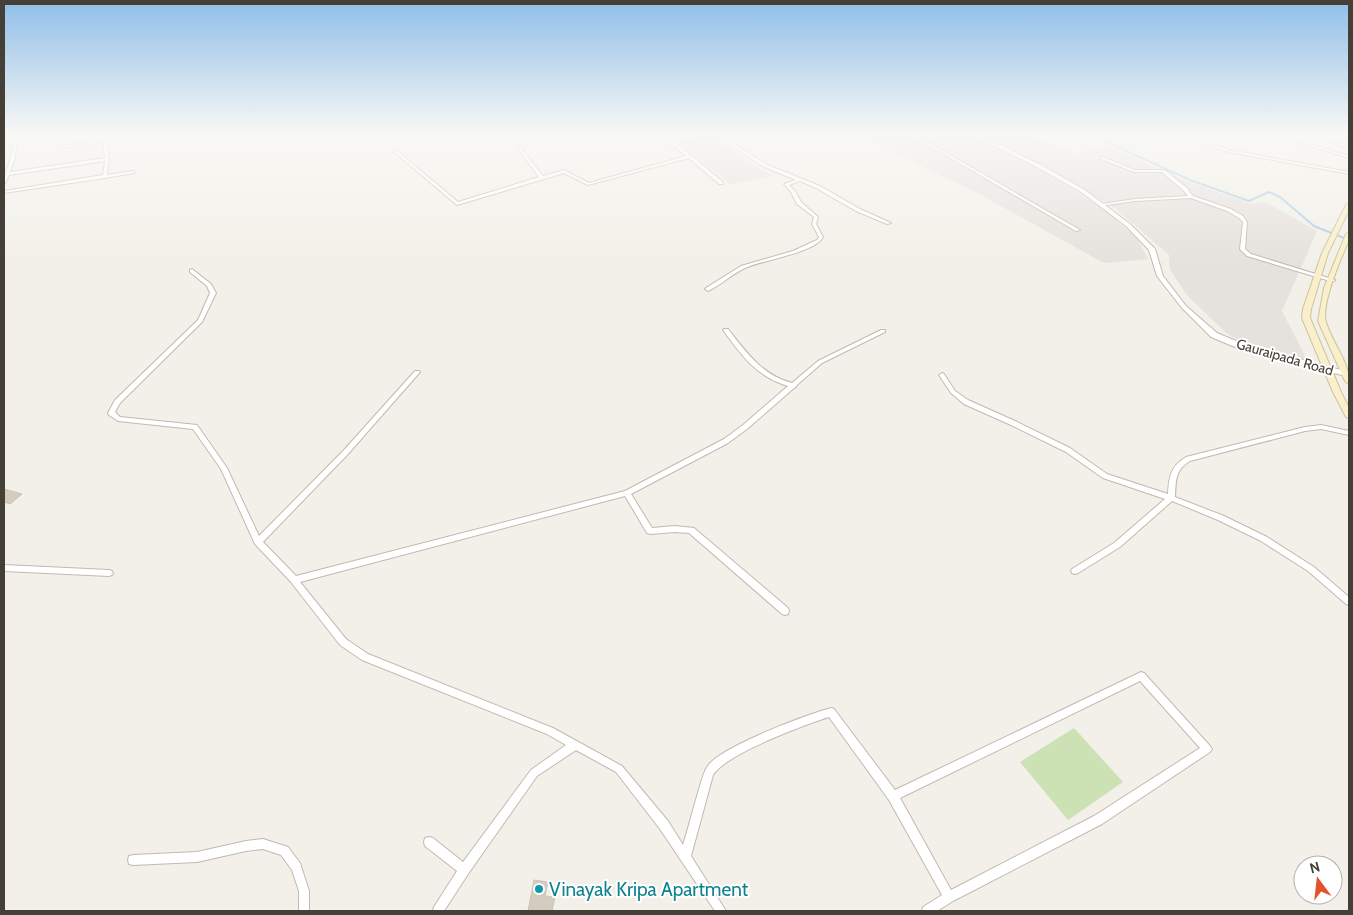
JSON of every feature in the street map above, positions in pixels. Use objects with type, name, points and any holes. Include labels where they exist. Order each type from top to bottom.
[{"type":"main road","points":[[1349,205],[1334,234],[1317,276],[1306,318],[1337,392],[1349,415]]},
{"type":"main road","points":[[1348,237],[1332,280],[1322,322],[1349,381]]},
{"type":"street","points":[[4,192],[101,178]]},
{"type":"street","points":[[426,178],[457,204],[542,178]]},
{"type":"street","points":[[577,178],[588,184],[612,178]]},
{"type":"street","points":[[714,178],[721,183]]},
{"type":"street","points":[[794,178],[818,187],[858,210],[889,223]]},
{"type":"street","points":[[989,178],[1078,230]]},
{"type":"street","name":"Gauraipada Road","points":[[1060,178],[1083,191],[1128,224],[1152,249],[1160,276],[1184,307],[1214,334],[1245,348],[1346,374]]},
{"type":"street","points":[[1171,178],[1191,197]]},
{"type":"street","points":[[708,289],[743,267],[796,252],[819,241],[821,238],[814,224],[816,217],[799,203],[793,191],[786,184],[800,180]]},
{"type":"street","points":[[1102,205],[1135,200],[1191,197],[1229,210],[1240,217],[1245,222],[1242,249],[1249,255],[1332,280]]},
{"type":"street","points":[[192,270],[209,285],[213,293],[210,304],[200,321],[117,402],[111,413],[118,419],[196,427],[224,468],[258,542],[294,580],[343,642],[364,657],[550,731],[619,769],[664,825],[721,911]]},
{"type":"street","points":[[726,330],[755,367],[769,378],[794,386]]},
{"type":"street","points":[[294,580],[627,493],[726,441],[745,428],[820,362],[883,330]]},
{"type":"street","points":[[258,542],[346,452],[417,372]]},
{"type":"street","points":[[942,375],[953,392],[966,402],[1013,422],[1068,450],[1105,476],[1171,498],[1221,518],[1264,539],[1311,569],[1349,602]]},
{"type":"street","points":[[1075,572],[1117,545],[1171,498],[1174,470],[1179,464],[1188,459],[1305,429],[1322,427],[1349,433]]},
{"type":"street","points":[[627,493],[650,532],[675,529],[691,530],[785,611]]},
{"type":"street","points":[[4,568],[109,573]]},
{"type":"street","points":[[893,796],[1141,676],[1207,749],[1098,820],[949,896],[927,911]]},
{"type":"street","points":[[685,857],[706,778],[712,768],[734,753],[814,717],[831,712],[893,796],[949,896]]},
{"type":"street","points":[[438,911],[464,870],[534,773],[575,745]]},
{"type":"street","points":[[429,842],[464,870]]},
{"type":"street","points":[[133,860],[196,856],[263,844],[284,851],[296,867],[304,891],[304,911]]},
{"type":"shaded area","points":[[722,178],[764,178],[731,185]]},
{"type":"shaded area","points":[[946,178],[1054,178],[1103,209],[1137,238],[1148,259],[1104,263],[981,195]]},
{"type":"shaded area","points":[[1064,178],[1179,178],[1252,204],[1265,202],[1317,231],[1282,311],[1307,360],[1249,346],[1226,333],[1186,294],[1170,269],[1169,255],[1116,209]]},
{"type":"green space","points":[[1074,728],[1123,782],[1068,820],[1020,762]]},
{"type":"building","points":[[4,489],[22,494],[10,504],[4,502]]},
{"type":"building","name":"Vinayak Kripa Apartment","points":[[534,880],[548,882],[545,896],[555,897],[552,911],[528,911]]},
{"type":"waterway","points":[[1185,178],[1249,201],[1269,192],[1280,197],[1314,226],[1349,240]]},
{"type":"place","name":"Vinayak Kripa Apartment","points":[[539,889]]}]
